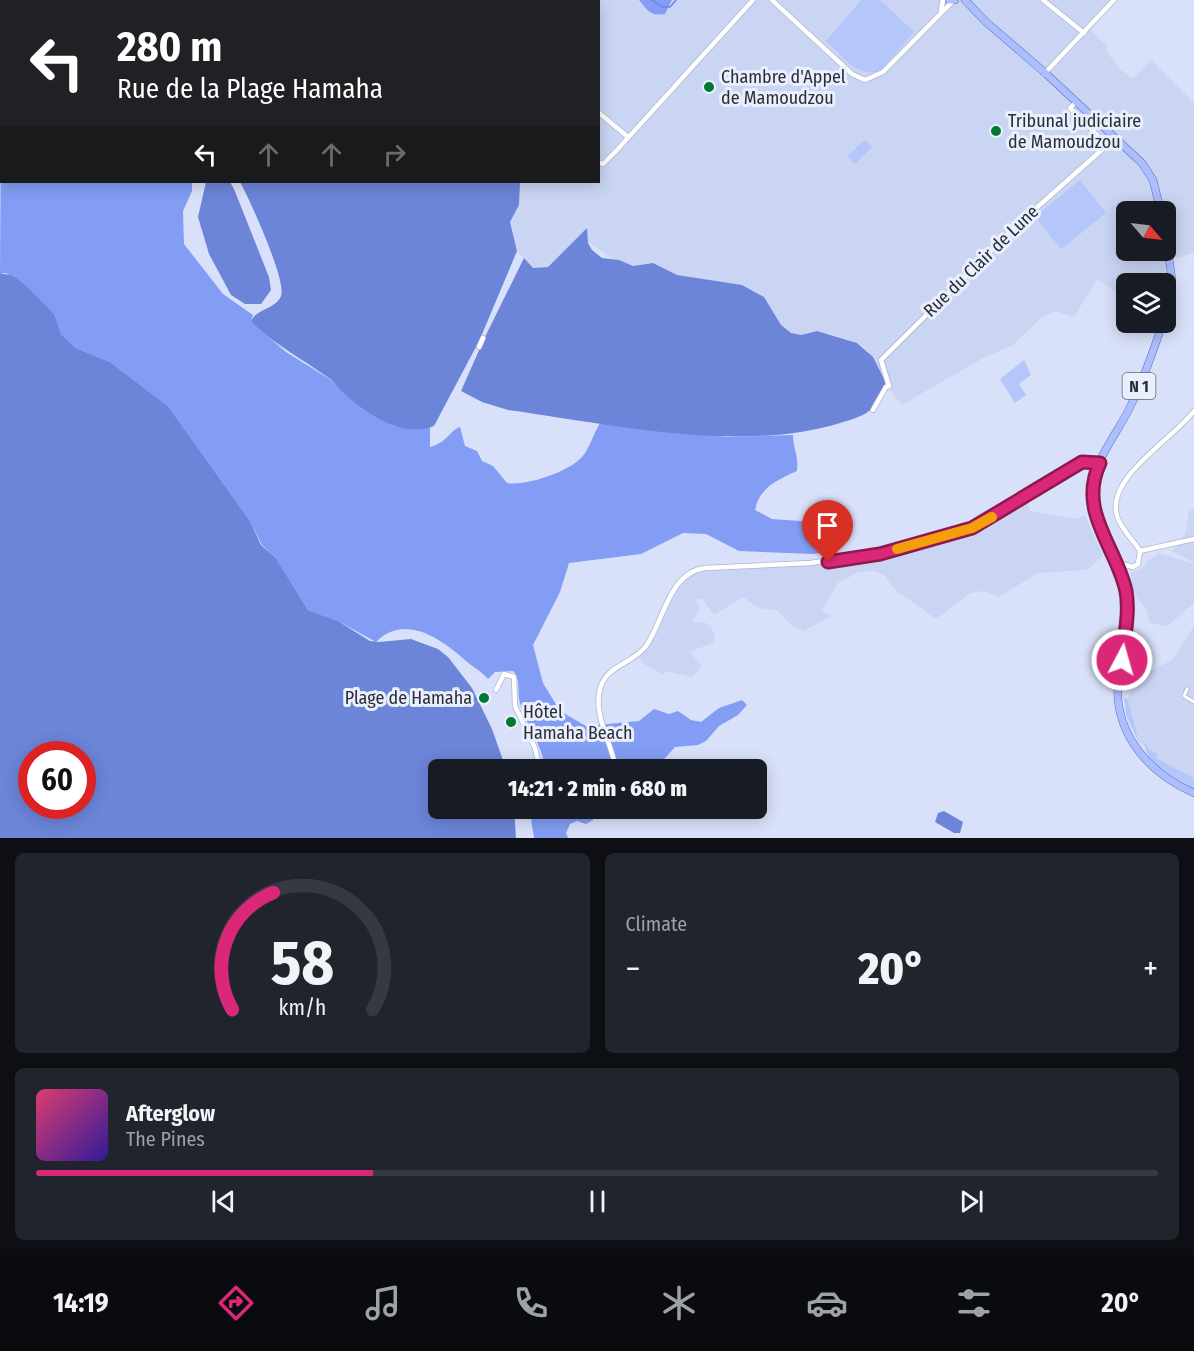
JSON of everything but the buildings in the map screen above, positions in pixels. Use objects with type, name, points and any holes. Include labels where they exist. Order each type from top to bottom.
[{"type":"main road","points":[[954,0],[967,3],[1142,163],[1153,180],[1158,201]]},
{"type":"main road","points":[[1009,42],[1045,74],[1090,122],[1153,180]]},
{"type":"main road","points":[[1090,122],[1100,124]]},
{"type":"main road","name":"N 1","points":[[1159,333],[1133,401],[1100,463],[1092,492],[1093,509],[1097,525],[1116,562],[1126,594],[1122,660],[1123,716],[1138,753],[1154,769],[1176,785],[1194,794]]},
{"type":"street","points":[[600,163],[603,164],[753,0]]},
{"type":"street","points":[[772,0],[852,74],[865,80],[883,72],[941,10],[954,0]]},
{"type":"street","points":[[941,10],[943,0]]},
{"type":"street","points":[[1043,0],[1084,33]]},
{"type":"street","points":[[1045,74],[1114,0]]},
{"type":"street","points":[[600,114],[628,137]]},
{"type":"street","name":"Rue du Clair de Lune","points":[[873,410],[886,387],[890,386],[881,360],[1016,226],[1103,149],[1105,143],[1090,122]]},
{"type":"street","points":[[479,347],[483,338]]},
{"type":"street","points":[[1116,562],[1133,567],[1138,564],[1140,551],[1123,529],[1116,514],[1119,492],[1136,465],[1179,429],[1194,411]]},
{"type":"street","points":[[613,759],[599,714],[600,685],[606,675],[645,647],[676,586],[688,574],[705,568],[810,564],[880,554],[972,528],[1082,462],[1100,463]]},
{"type":"street","points":[[1140,551],[1194,539]]},
{"type":"street","points":[[496,690],[504,674],[514,677],[515,706],[535,748],[538,759]]},
{"type":"street","points":[[1187,689],[1184,696],[1194,702]]},
{"type":"shaded area","points":[[600,0],[1112,0],[1091,31],[1108,47],[1107,52],[1119,68],[1133,79],[1151,60],[1194,103],[1194,253],[1176,258],[1176,201],[1116,201],[1116,261],[1170,261],[1166,264],[1166,273],[1116,273],[1116,292],[1097,279],[1074,317],[1055,311],[1041,318],[1013,345],[983,358],[902,405],[882,380],[873,357],[862,346],[847,339],[817,331],[801,335],[791,333],[780,324],[764,297],[749,288],[677,275],[653,263],[632,266],[613,259],[588,242],[587,228],[548,267],[533,268],[517,251],[510,222],[519,205],[520,183],[600,183]]},
{"type":"shaded area","points":[[639,0],[672,0],[665,14],[656,14],[650,12]]},
{"type":"shaded area","points":[[861,0],[880,0],[914,32],[881,70],[873,72],[857,69],[826,41]]},
{"type":"shaded area","points":[[865,140],[872,147],[855,164],[847,156]]},
{"type":"shaded area","points":[[1080,180],[1106,213],[1061,249],[1035,217]]},
{"type":"shaded area","points":[[1,183],[192,183],[192,191],[183,211],[184,244],[223,294],[253,315],[251,322],[286,352],[328,378],[367,411],[395,426],[430,427],[430,447],[441,442],[460,427],[465,446],[477,451],[482,461],[493,466],[507,483],[516,483],[538,480],[571,466],[585,453],[600,423],[728,437],[793,435],[797,471],[776,481],[765,490],[755,510],[772,519],[828,523],[841,543],[830,552],[812,554],[739,551],[706,534],[683,533],[641,554],[569,563],[560,592],[533,645],[543,683],[560,711],[586,726],[639,721],[654,709],[669,714],[678,711],[691,720],[701,722],[719,708],[742,700],[747,705],[738,715],[719,726],[706,741],[698,745],[675,747],[664,759],[544,759],[523,711],[517,678],[513,671],[495,672],[488,679],[445,645],[422,632],[411,629],[399,630],[387,634],[376,642],[338,621],[308,610],[276,558],[262,545],[250,521],[168,406],[110,362],[76,348],[61,334],[53,314],[6,273],[0,273]]},
{"type":"shaded area","points":[[206,183],[231,183],[269,277],[271,290],[261,304],[245,304],[231,295],[209,254],[198,217]]},
{"type":"shaded area","points":[[240,183],[520,183],[519,205],[510,222],[517,251],[480,339],[484,339],[524,258],[533,268],[548,267],[587,228],[588,243],[592,250],[602,258],[619,260],[633,266],[653,263],[677,275],[742,285],[764,297],[781,325],[791,333],[801,335],[817,331],[857,343],[873,357],[886,383],[877,402],[870,410],[840,423],[802,432],[761,436],[676,433],[508,410],[482,402],[461,391],[480,348],[478,343],[434,426],[422,429],[399,427],[364,410],[329,378],[278,344],[251,322],[257,314],[275,304],[281,296],[281,287],[273,258]]},
{"type":"shaded area","points":[[0,273],[13,276],[24,284],[54,314],[61,334],[76,348],[110,362],[168,406],[250,521],[261,545],[276,558],[308,610],[338,621],[370,641],[411,639],[438,649],[448,657],[472,688],[492,729],[502,759],[428,759],[428,819],[515,819],[516,838],[0,838]]},
{"type":"shaded area","points":[[1024,360],[1031,375],[1019,384],[1026,395],[1015,403],[1000,379]]},
{"type":"shaded area","points":[[1025,497],[1030,511],[1076,519],[1085,515],[1103,556],[1087,570],[1038,573],[999,597],[984,591],[970,593],[936,619],[894,589],[885,576],[876,571],[859,572],[838,583],[822,610],[831,616],[804,631],[791,625],[778,611],[758,608],[743,597],[714,615],[702,598],[696,600],[700,607],[692,622],[704,622],[711,627],[715,636],[713,643],[689,652],[702,666],[692,677],[666,671],[663,675],[641,662],[640,654],[676,586],[698,569],[810,563],[880,554],[972,528]]},
{"type":"shaded area","points":[[1194,508],[1193,562],[1172,551],[1185,534],[1189,512]]},
{"type":"shaded area","points":[[1159,553],[1194,564],[1194,603],[1167,626],[1150,623],[1146,609],[1132,591],[1131,572],[1140,570]]},
{"type":"shaded area","points":[[1194,626],[1194,790],[1153,763],[1143,744],[1139,743],[1127,699],[1131,690],[1137,688],[1133,680],[1172,660]]},
{"type":"shaded area","points":[[1124,697],[1128,700],[1139,743],[1126,715]]},
{"type":"shaded area","points":[[1145,741],[1148,749],[1157,754],[1156,758],[1194,778],[1194,789],[1178,783],[1162,771],[1149,757]]},
{"type":"shaded area","points":[[944,811],[963,822],[960,833],[954,833],[935,822],[938,813]]},
{"type":"shaded area","points":[[532,819],[594,819],[586,824],[577,821],[570,824],[566,833],[568,838],[534,838]]},
{"type":"waterway","points":[[495,0],[508,0]]},
{"type":"waterway","points":[[652,0],[662,7],[670,7],[676,0]]},
{"type":"slow traffic","points":[[897,549],[972,528],[992,517]]},
{"type":"place","name":"Chambre d'Appel de Mamoudzou","points":[[709,87]]},
{"type":"place","name":"Tribunal judiciaire de Mamoudzou","points":[[996,131]]},
{"type":"place","name":"Plage de Hamaha","points":[[484,698]]},
{"type":"place","name":"Hôtel Hamaha Beach","points":[[511,722]]},
{"type":"route","points":[[828,562],[880,554],[972,528],[1082,462],[1100,463],[1092,492],[1093,509],[1097,525],[1123,579],[1126,594],[1127,611],[1122,660]]}]
